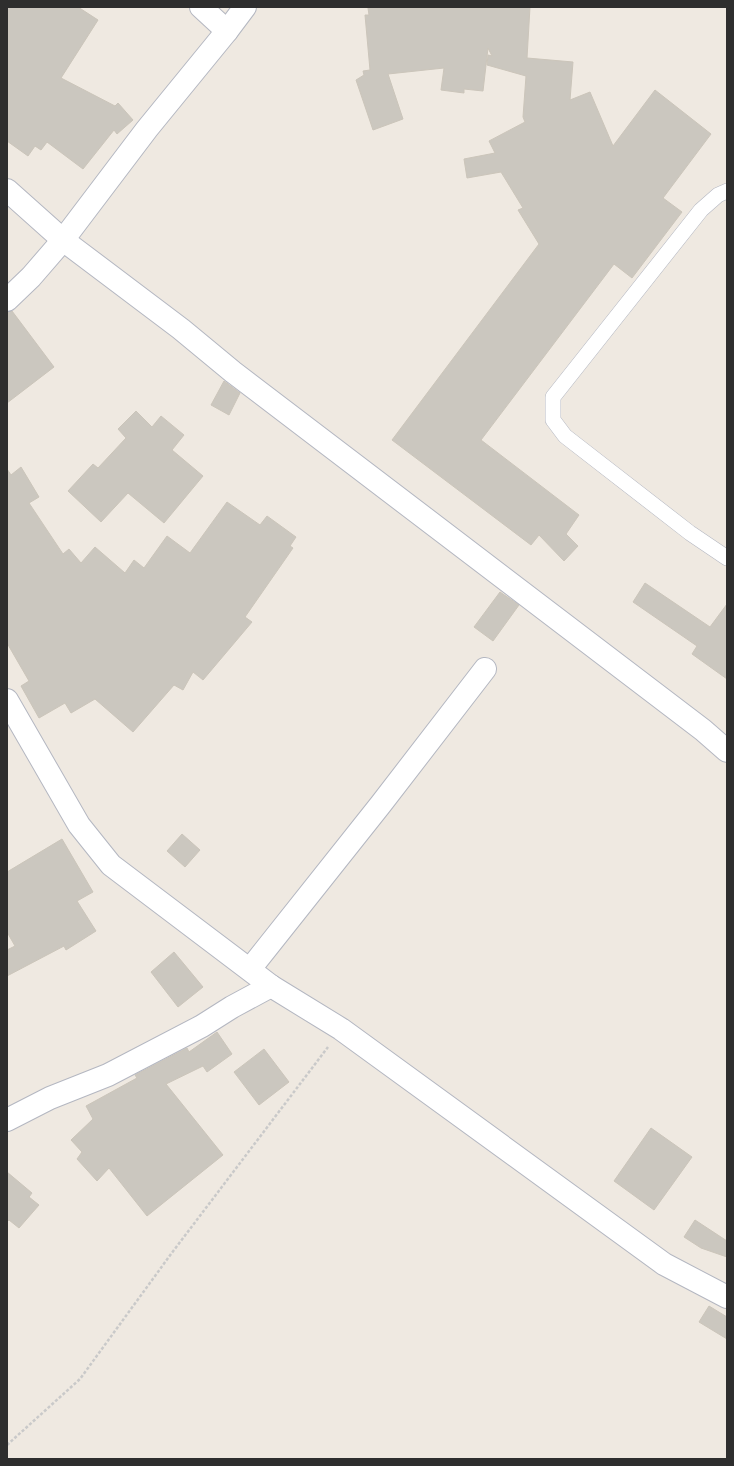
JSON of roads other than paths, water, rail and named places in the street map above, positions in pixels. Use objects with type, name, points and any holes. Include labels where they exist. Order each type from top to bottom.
[{"type":"street","points":[[201,7],[227,31]]},
{"type":"street","points":[[7,300],[32,277],[63,240],[147,129],[227,31],[244,7]]},
{"type":"street","points":[[7,190],[63,240],[181,329],[233,372],[353,464],[703,730],[727,751]]},
{"type":"street","points":[[250,969],[395,786],[484,669]]},
{"type":"street","points":[[7,700],[79,825],[111,865],[271,986],[341,1029],[664,1264],[727,1297]]},
{"type":"street","points":[[7,1120],[50,1098],[108,1075],[202,1026],[232,1007],[271,986]]},
{"type":"lane","points":[[727,191],[718,195],[701,210],[553,397],[553,420],[564,436],[690,533],[727,558]]}]
